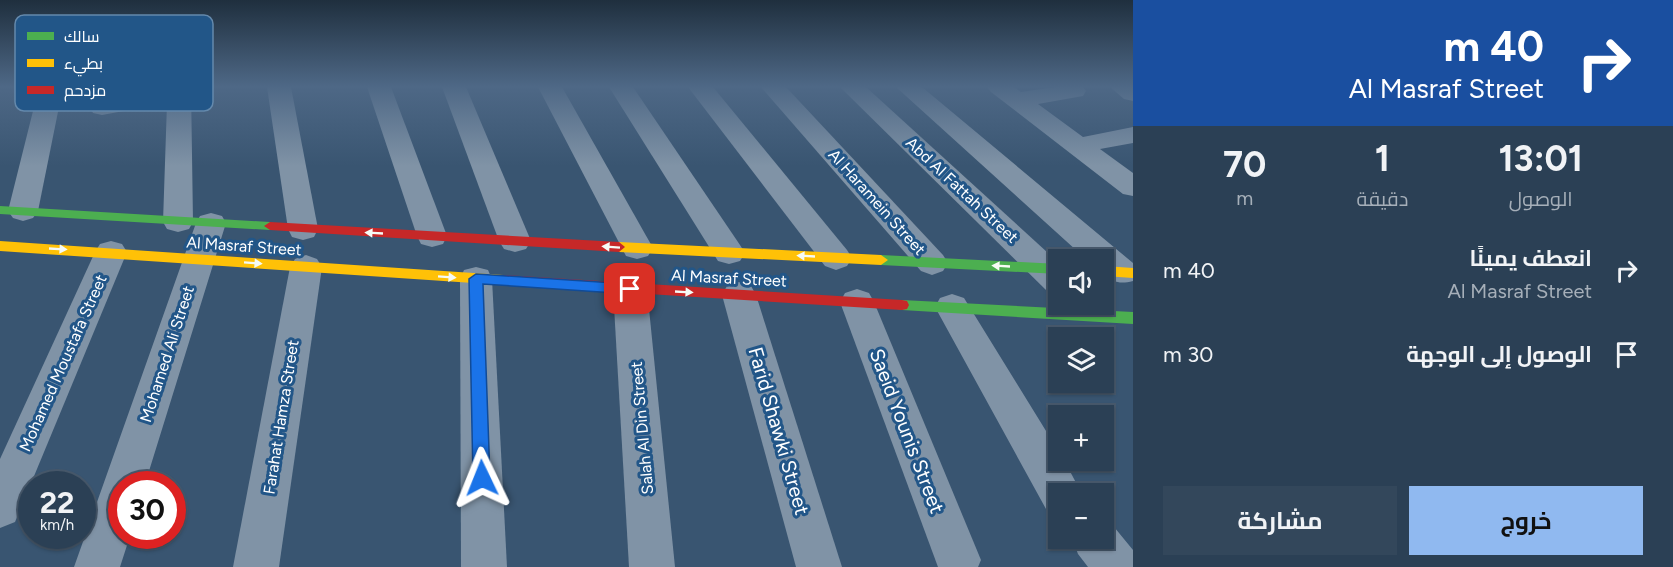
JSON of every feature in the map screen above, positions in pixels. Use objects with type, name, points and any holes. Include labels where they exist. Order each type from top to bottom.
[{"type":"street","points":[[11,211],[42,113]]},
{"type":"street","name":"Mohamed Ali Street","points":[[128,471],[199,259],[182,113]]},
{"type":"street","points":[[283,113],[303,229]]},
{"type":"street","points":[[388,113],[432,236]]},
{"type":"street","points":[[464,113],[515,241]]},
{"type":"street","points":[[564,113],[637,248]]},
{"type":"street","points":[[638,113],[729,253]]},
{"type":"street","points":[[721,113],[836,258]]},
{"type":"street","name":"Al Haramein Street","points":[[797,113],[932,263]]},
{"type":"street","name":"Abd Al Fattah Street","points":[[881,113],[1048,267]]},
{"type":"street","points":[[938,113],[1120,272]]},
{"type":"street","points":[[1034,113],[1133,188]]},
{"type":"street","points":[[1077,146],[1133,135]]},
{"type":"street","name":"Al Masraf Street","points":[[11,211],[932,263],[1048,273]]},
{"type":"street","name":"Al Masraf Street","points":[[2,249],[111,252],[630,289],[952,307],[1048,309]]},
{"type":"street","name":"Mohamed Moustafa Street","points":[[0,507],[111,252]]},
{"type":"street","name":"Farahat Hamza Street","points":[[256,567],[306,267]]},
{"type":"street","points":[[476,279],[484,567]]},
{"type":"street","name":"Salah Al Din Street","points":[[630,289],[652,567]]},
{"type":"street","name":"Farid Shawki Street","points":[[739,295],[819,567]]},
{"type":"street","name":"Saeid Younis Street","points":[[857,302],[958,560]]},
{"type":"street","points":[[952,307],[1054,483]]},
{"type":"street","name":"Al Masraf Street","points":[[1114,315],[1133,318]]},
{"type":"street","points":[[97,567],[108,534]]},
{"type":"street","points":[[1103,549],[1117,567]]},
{"type":"traffic: fast","points":[[0,210],[270,226]]},
{"type":"traffic: fast","points":[[881,260],[1048,268]]},
{"type":"traffic: fast","points":[[902,305],[1133,318]]},
{"type":"traffic: slow","points":[[0,246],[503,280]]},
{"type":"traffic: slow","points":[[619,247],[881,260]]},
{"type":"traffic: slow","points":[[1114,272],[1133,273]]},
{"type":"traffic: jam","points":[[270,226],[619,247]]},
{"type":"traffic: jam","points":[[503,280],[902,305]]},
{"type":"route","points":[[482,478],[476,279],[630,289]]}]
